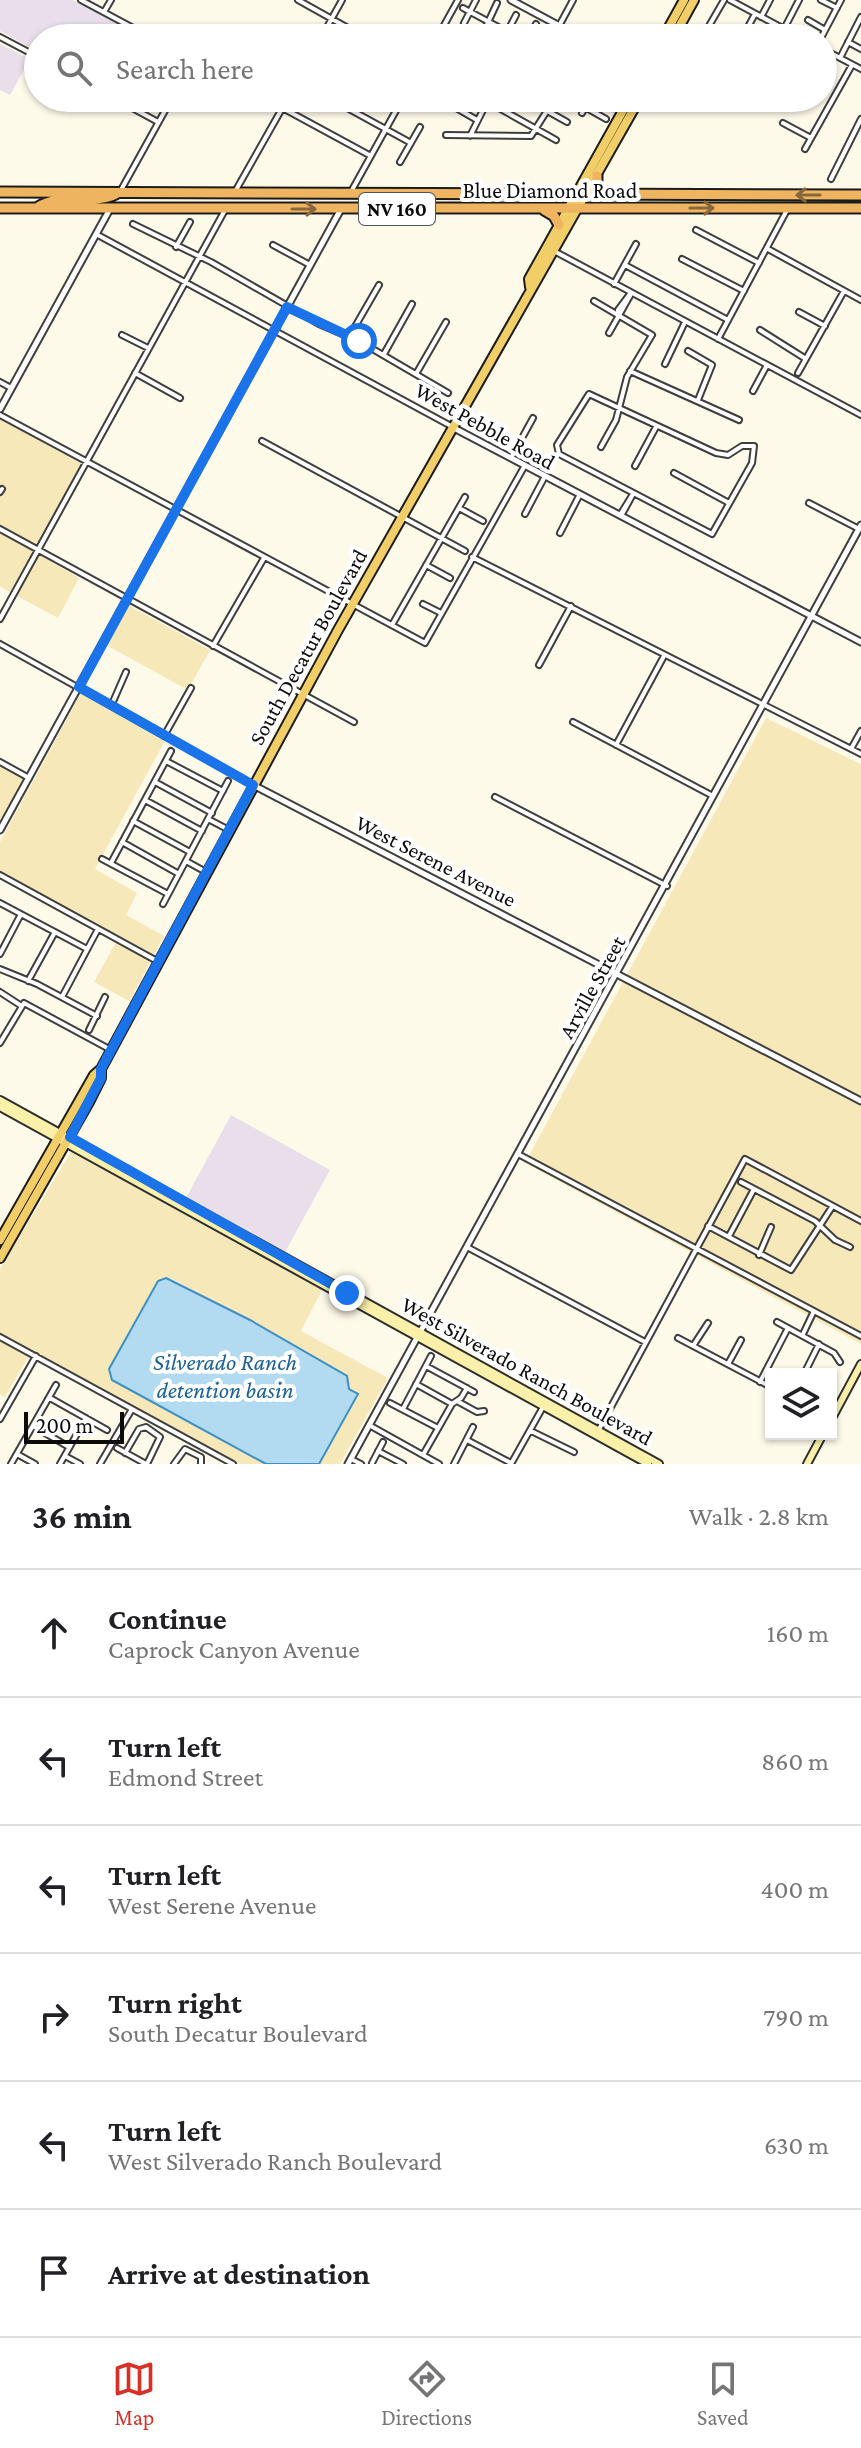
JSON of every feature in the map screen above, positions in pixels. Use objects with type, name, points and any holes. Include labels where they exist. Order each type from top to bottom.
[{"type":"highway","points":[[597,176],[597,187],[610,195]]},
{"type":"highway","name":"Blue Diamond Road","points":[[0,192],[861,195]]},
{"type":"highway","points":[[38,207],[49,200],[105,199],[120,192]]},
{"type":"highway","points":[[112,206],[124,201],[174,201],[188,193]]},
{"type":"highway","name":"Blue Diamond Road","points":[[0,208],[861,208]]},
{"type":"highway","points":[[541,209],[554,216],[559,225]]},
{"type":"main road","points":[[671,24],[684,0]]},
{"type":"main road","points":[[681,24],[694,0]]},
{"type":"main road","name":"South Decatur Boulevard","points":[[0,1240],[101,1078],[101,1069],[302,694],[530,287],[554,251],[623,112]]},
{"type":"main road","name":"South Decatur Boulevard","points":[[581,195],[597,176],[632,112]]},
{"type":"main road","name":"South Decatur Boulevard","points":[[530,287],[529,279],[559,225],[573,208]]},
{"type":"main road","name":"West Silverado Ranch Boulevard","points":[[0,1106],[64,1138],[543,1407],[659,1464]]},
{"type":"main road","name":"South Decatur Boulevard","points":[[0,1258],[64,1138]]},
{"type":"main road","name":"West Silverado Ranch Boulevard","points":[[419,1336],[556,1408],[648,1464]]},
{"type":"main road","points":[[837,1409],[861,1364]]},
{"type":"main road","points":[[543,1407],[556,1408]]},
{"type":"main road","points":[[807,1464],[820,1440]]},
{"type":"street","points":[[81,0],[126,24]]},
{"type":"street","points":[[104,12],[111,0]]},
{"type":"street","points":[[298,0],[340,24]]},
{"type":"street","points":[[328,24],[342,0]]},
{"type":"street","points":[[445,24],[458,0]]},
{"type":"street","points":[[464,23],[476,0]]},
{"type":"street","points":[[511,0],[555,24]]},
{"type":"street","points":[[560,24],[573,0]]},
{"type":"street","points":[[711,24],[727,0],[740,2],[774,24]]},
{"type":"street","points":[[761,17],[770,0]]},
{"type":"street","points":[[789,24],[799,0]]},
{"type":"street","points":[[821,0],[837,8]]},
{"type":"street","points":[[828,24],[841,0]]},
{"type":"street","points":[[486,24],[497,3]]},
{"type":"street","points":[[463,8],[493,24]]},
{"type":"street","points":[[750,24],[755,14]]},
{"type":"street","points":[[511,24],[516,15]]},
{"type":"street","points":[[808,20],[815,24]]},
{"type":"street","points":[[840,58],[860,20]]},
{"type":"street","points":[[0,37],[24,50]]},
{"type":"street","points":[[848,42],[861,49]]},
{"type":"street","points":[[837,56],[861,69]]},
{"type":"street","points":[[837,92],[852,65]]},
{"type":"street","points":[[140,112],[158,122]]},
{"type":"street","points":[[120,192],[164,112]]},
{"type":"street","points":[[235,193],[280,112]]},
{"type":"street","points":[[289,112],[371,156]]},
{"type":"street","points":[[355,112],[411,143]]},
{"type":"street","points":[[350,193],[395,112]]},
{"type":"street","points":[[463,112],[477,120]]},
{"type":"street","points":[[470,136],[481,112]]},
{"type":"street","points":[[508,112],[556,140]]},
{"type":"street","points":[[446,135],[528,137],[537,130],[547,112]]},
{"type":"street","points":[[550,112],[567,122]]},
{"type":"street","points":[[594,112],[606,119]]},
{"type":"street","points":[[805,149],[826,112]]},
{"type":"street","points":[[831,179],[861,119]]},
{"type":"street","points":[[783,123],[811,138]]},
{"type":"street","points":[[400,162],[420,127]]},
{"type":"street","points":[[0,409],[112,206]]},
{"type":"street","points":[[718,339],[787,214],[787,207]]},
{"type":"street","points":[[0,619],[226,208]]},
{"type":"street","points":[[0,830],[342,209]]},
{"type":"street","points":[[176,247],[190,222]]},
{"type":"street","points":[[133,224],[287,307],[384,354],[448,393]]},
{"type":"street","points":[[696,230],[759,263]]},
{"type":"street","name":"West Pebble Road","points":[[96,234],[544,478],[861,642]]},
{"type":"street","points":[[614,284],[636,244]]},
{"type":"street","points":[[273,245],[310,265]]},
{"type":"street","points":[[767,249],[861,300]]},
{"type":"street","points":[[554,251],[861,415]]},
{"type":"street","points":[[682,259],[744,291]]},
{"type":"street","points":[[625,265],[728,320]]},
{"type":"street","points":[[349,337],[379,285]]},
{"type":"street","points":[[798,373],[844,291]]},
{"type":"street","points":[[609,333],[622,303],[631,293]]},
{"type":"street","points":[[594,301],[652,335],[630,371],[620,409],[601,447]]},
{"type":"street","points":[[384,354],[412,304]]},
{"type":"street","points":[[799,312],[825,326]]},
{"type":"street","points":[[416,374],[446,322]]},
{"type":"street","points":[[665,364],[685,322]]},
{"type":"street","points":[[760,330],[806,359]]},
{"type":"street","points":[[122,335],[148,348]]},
{"type":"street","points":[[688,351],[712,365],[698,400]]},
{"type":"street","points":[[753,391],[767,365]]},
{"type":"street","points":[[630,371],[664,389],[698,400],[739,420]]},
{"type":"street","points":[[135,373],[180,398]]},
{"type":"street","points":[[0,382],[11,388]]},
{"type":"street","points":[[589,394],[620,409],[656,427],[728,455],[742,446],[754,446],[752,463],[712,534],[557,451],[589,394]]},
{"type":"street","points":[[0,415],[425,643],[524,467]]},
{"type":"street","points":[[510,459],[533,418]]},
{"type":"street","points":[[635,466],[656,427]]},
{"type":"street","points":[[262,441],[465,551]]},
{"type":"street","points":[[674,473],[729,503]]},
{"type":"street","points":[[525,514],[544,478]]},
{"type":"street","points":[[620,518],[633,494]]},
{"type":"street","points":[[560,533],[579,496]]},
{"type":"street","points":[[392,625],[465,497]]},
{"type":"street","points":[[809,503],[860,528]]},
{"type":"street","points":[[459,508],[483,521]]},
{"type":"street","name":"Arville Street","points":[[351,1462],[860,528]]},
{"type":"street","points":[[0,529],[354,722]]},
{"type":"street","points":[[472,557],[861,754]]},
{"type":"street","points":[[213,646],[264,558]]},
{"type":"street","points":[[426,565],[450,578]]},
{"type":"street","points":[[423,604],[441,613]]},
{"type":"street","points":[[539,665],[571,606]]},
{"type":"street","name":"West Serene Avenue","points":[[0,644],[253,785],[861,1101]]},
{"type":"street","points":[[616,745],[664,656]]},
{"type":"street","points":[[112,704],[126,672]]},
{"type":"street","points":[[164,736],[191,688]]},
{"type":"street","points":[[573,722],[715,797]]},
{"type":"street","points":[[851,749],[861,731]]},
{"type":"street","points":[[111,863],[171,751]]},
{"type":"street","points":[[166,761],[223,791]]},
{"type":"street","points":[[0,762],[29,778]]},
{"type":"street","points":[[163,904],[228,781]]},
{"type":"street","points":[[155,782],[212,813]]},
{"type":"street","points":[[495,797],[667,886]]},
{"type":"street","points":[[145,800],[202,831]]},
{"type":"street","points":[[208,819],[229,830]]},
{"type":"street","points":[[133,821],[190,852]]},
{"type":"street","points":[[122,842],[179,874]]},
{"type":"street","points":[[102,859],[168,894]]},
{"type":"street","points":[[186,861],[206,872]]},
{"type":"street","points":[[0,875],[159,962]]},
{"type":"street","points":[[1,905],[87,949]]},
{"type":"street","points":[[0,954],[21,914]]},
{"type":"street","points":[[62,997],[98,929]]},
{"type":"street","points":[[28,981],[55,932]]},
{"type":"street","points":[[0,969],[97,1016]]},
{"type":"street","points":[[0,992],[111,1050]]},
{"type":"street","points":[[89,1030],[105,997]]},
{"type":"street","points":[[0,1043],[22,1004]]},
{"type":"street","points":[[518,1154],[861,1336]]},
{"type":"street","points":[[597,1433],[745,1159],[861,1221]]},
{"type":"street","points":[[741,1182],[822,1226],[835,1240],[850,1247]]},
{"type":"street","points":[[728,1237],[754,1189]]},
{"type":"street","points":[[708,1226],[791,1270],[833,1206]]},
{"type":"street","points":[[759,1255],[771,1227]]},
{"type":"street","points":[[467,1247],[645,1342]]},
{"type":"street","points":[[802,1335],[814,1311]]},
{"type":"street","points":[[777,1322],[834,1353],[840,1362]]},
{"type":"street","points":[[693,1346],[708,1323]]},
{"type":"street","points":[[760,1382],[788,1328]]},
{"type":"street","points":[[0,1337],[233,1464]]},
{"type":"street","points":[[678,1338],[765,1384]]},
{"type":"street","points":[[728,1364],[741,1340]]},
{"type":"street","points":[[807,1368],[819,1344]]},
{"type":"street","points":[[0,1419],[36,1356]]},
{"type":"street","points":[[403,1409],[431,1356]]},
{"type":"street","points":[[426,1366],[474,1392]]},
{"type":"street","points":[[416,1384],[477,1412],[484,1411]]},
{"type":"street","points":[[11,1464],[56,1385]]},
{"type":"street","points":[[423,1455],[454,1402],[467,1388]]},
{"type":"street","points":[[49,1398],[107,1430]]},
{"type":"street","points":[[390,1403],[438,1428]]},
{"type":"street","points":[[467,1440],[512,1464],[543,1407]]},
{"type":"street","points":[[100,1464],[132,1409]]},
{"type":"street","points":[[60,1464],[86,1418]]},
{"type":"street","points":[[369,1425],[439,1464]]},
{"type":"street","points":[[33,1426],[70,1448]]},
{"type":"street","points":[[117,1448],[125,1453],[146,1464],[160,1437],[142,1426],[125,1453]]},
{"type":"street","points":[[454,1464],[473,1427]]},
{"type":"street","points":[[531,1431],[574,1452]]},
{"type":"street","points":[[372,1463],[383,1442]]},
{"type":"street","points":[[174,1464],[184,1449],[202,1462]]},
{"type":"street","points":[[378,1451],[402,1464]]},
{"type":"street","points":[[17,1454],[35,1464]]},
{"type":"street","points":[[65,1456],[80,1464]]},
{"type":"street","points":[[219,1464],[225,1461]]},
{"type":"street","points":[[351,1462],[361,1464]]},
{"type":"shaded area","points":[[0,0],[73,0],[118,24],[24,24],[24,44],[0,31]]},
{"type":"shaded area","points":[[0,44],[24,56],[24,70],[10,95],[0,90]]},
{"type":"shaded area","points":[[231,1115],[330,1170],[284,1254],[186,1198]]},
{"type":"sand","points":[[0,419],[82,464],[10,592],[0,586]]},
{"type":"sand","points":[[39,555],[79,578],[58,618],[17,596]]},
{"type":"sand","points":[[128,605],[210,650],[188,690],[106,645]]},
{"type":"sand","points":[[81,693],[166,739],[95,869],[137,893],[126,915],[164,936],[154,955],[0,871],[0,842]]},
{"type":"sand","points":[[766,718],[861,764],[861,1344],[525,1163]]},
{"type":"sand","points":[[0,765],[25,778],[2,819],[0,818]]},
{"type":"sand","points":[[116,942],[151,961],[129,1001],[94,982]]},
{"type":"sand","points":[[71,1152],[322,1290],[301,1331],[388,1378],[340,1464],[308,1464],[348,1378],[171,1278],[158,1281],[109,1369],[112,1380],[266,1464],[240,1464],[32,1351],[5,1397],[0,1394],[0,1269]]},
{"type":"water","name":"Silverado Ranch detention basin","points":[[166,1278],[250,1320],[347,1376],[349,1389],[358,1394],[319,1464],[266,1464],[112,1380],[109,1369],[158,1281]]},
{"type":"route","points":[[347,1293],[70,1137],[101,1078],[101,1069],[253,785],[79,687],[287,307],[359,341]]}]
